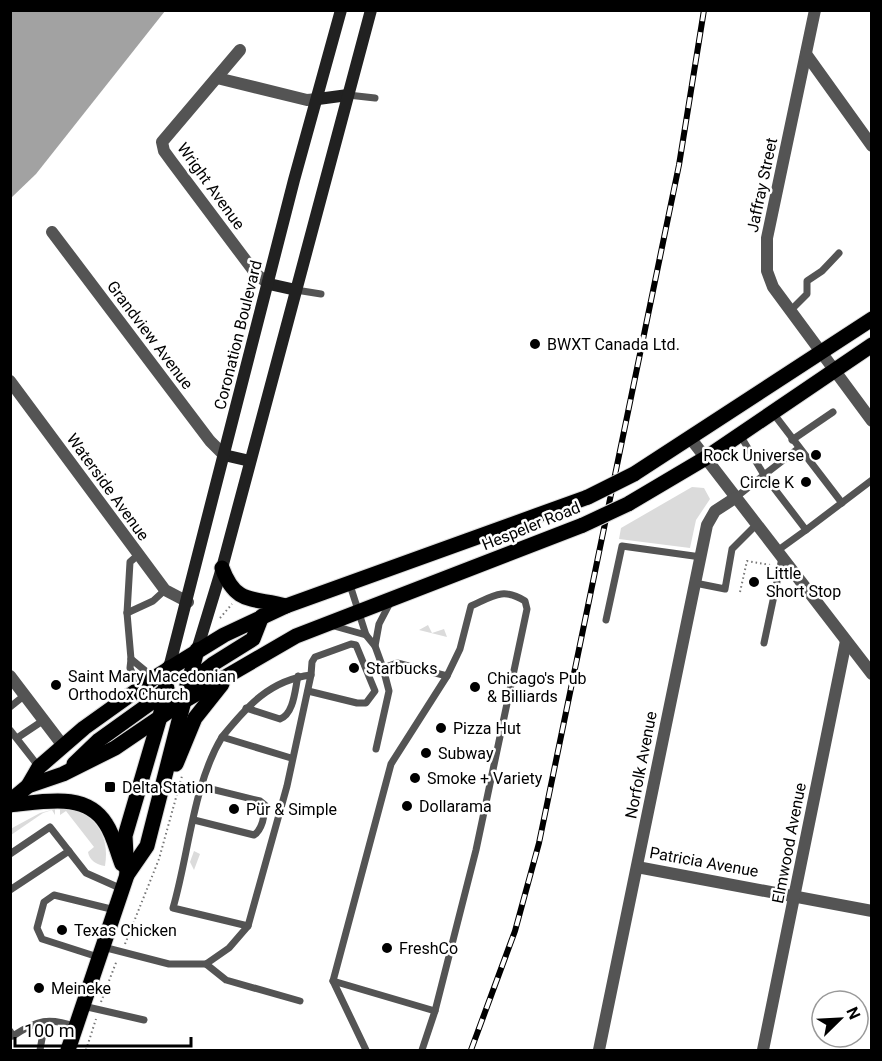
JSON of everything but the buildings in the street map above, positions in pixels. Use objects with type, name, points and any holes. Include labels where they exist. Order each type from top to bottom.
[{"type":"main road","name":"Coronation Boulevard","points":[[169,668],[188,602],[294,180],[341,10]]},
{"type":"main road","points":[[68,1050],[124,882],[147,846],[197,650],[222,568],[371,10]]},
{"type":"main road","points":[[318,99],[348,95]]},
{"type":"main road","points":[[269,284],[296,290]]},
{"type":"main road","name":"Hespeler Road","points":[[39,767],[84,728],[197,650],[286,606],[350,585],[588,496],[634,474],[872,319]]},
{"type":"main road","name":"Hespeler Road","points":[[160,717],[232,672],[296,636],[358,610],[583,525],[628,504],[704,459],[872,345]]},
{"type":"main road","points":[[224,455],[250,461]]},
{"type":"main road","points":[[222,568],[226,581],[239,595],[258,602],[268,601],[286,606]]},
{"type":"main road","points":[[28,786],[63,774],[115,748],[160,717],[188,685],[213,664],[253,639],[262,616]]},
{"type":"main road","points":[[63,774],[99,740],[165,690],[197,650]]},
{"type":"main road","points":[[124,882],[125,836],[160,717],[169,668]]},
{"type":"main road","points":[[162,790],[195,718],[232,672]]},
{"type":"main road","points":[[10,803],[28,786],[39,767]]},
{"type":"main road","points":[[10,803],[64,800],[78,803],[95,812],[106,824],[124,882]]},
{"type":"street","name":"Jaffray Street","points":[[815,10],[766,238],[767,271],[773,287],[872,421]]},
{"type":"street","name":"Wright Avenue","points":[[240,50],[162,142],[164,151],[256,274],[269,284]]},
{"type":"street","points":[[806,54],[872,146]]},
{"type":"street","points":[[217,78],[307,100],[318,99]]},
{"type":"street","name":"Grandview Avenue","points":[[52,232],[210,441],[224,455]]},
{"type":"street","name":"Waterside Avenue","points":[[10,381],[165,590],[188,602]]},
{"type":"street","points":[[691,439],[778,557],[872,674]]},
{"type":"street","name":"Norfolk Avenue","points":[[599,1050],[707,525],[712,516],[735,498]]},
{"type":"street","name":"Elmwood Avenue","points":[[763,1050],[846,641]]},
{"type":"street","points":[[10,676],[64,747]]},
{"type":"street","name":"Patricia Avenue","points":[[637,867],[872,910]]},
{"type":"lane","points":[[348,95],[375,98]]},
{"type":"lane","points":[[790,311],[807,294],[807,281],[822,271],[839,253]]},
{"type":"lane","points":[[296,290],[321,294]]},
{"type":"lane","points":[[792,440],[833,412]]},
{"type":"lane","points":[[773,413],[842,502]]},
{"type":"lane","points":[[740,435],[764,475],[806,530]]},
{"type":"lane","points":[[735,498],[798,448]]},
{"type":"lane","points":[[764,643],[778,557],[806,530],[872,480]]},
{"type":"lane","points":[[694,583],[725,589],[732,549],[756,525]]},
{"type":"lane","points":[[606,621],[622,546],[701,556]]},
{"type":"lane","points":[[138,555],[130,562],[127,613],[130,668],[139,688]]},
{"type":"lane","points":[[350,585],[366,635],[375,646],[383,668],[388,691],[376,749]]},
{"type":"lane","points":[[127,613],[153,601],[165,590]]},
{"type":"lane","points":[[366,1050],[333,981],[391,764],[447,676],[460,649],[471,606],[506,592],[512,592],[525,601],[527,609],[476,850],[435,1011],[422,1050]]},
{"type":"lane","points":[[375,646],[379,624],[393,597]]},
{"type":"lane","points":[[325,623],[366,635]]},
{"type":"lane","points":[[115,910],[54,895],[44,902],[37,928],[42,939],[100,952],[122,952],[169,964],[206,964],[229,948],[248,926],[287,786],[291,758],[308,691],[312,662],[315,657],[343,646],[356,645],[361,652],[375,691],[366,703],[357,703],[308,691]]},
{"type":"lane","points":[[131,659],[154,678]]},
{"type":"lane","points":[[383,668],[397,663],[447,676]]},
{"type":"lane","points":[[248,926],[173,908],[194,820],[212,753],[222,737],[246,708],[264,692],[298,676],[311,675]]},
{"type":"lane","points":[[246,708],[280,718],[285,717],[289,712],[298,676]]},
{"type":"lane","points":[[10,707],[25,695]]},
{"type":"lane","points":[[17,738],[44,720]]},
{"type":"lane","points":[[10,729],[39,767]]},
{"type":"lane","points":[[222,737],[291,758]]},
{"type":"lane","points":[[194,820],[254,835],[259,832],[265,810],[265,805],[260,801],[203,787]]},
{"type":"lane","points":[[10,854],[50,827],[86,873],[124,882]]},
{"type":"lane","points":[[10,890],[69,852]]},
{"type":"lane","points":[[206,964],[226,980],[300,1001]]},
{"type":"lane","points":[[333,981],[435,1011]]},
{"type":"lane","points":[[83,1006],[144,1020]]},
{"type":"lane","points":[[10,1031],[14,1036],[35,1022],[60,1021],[76,1027]]},
{"type":"lane","points":[[40,1050],[45,1022]]},
{"type":"path","points":[[740,592],[747,561],[771,566],[778,557]]},
{"type":"path","points":[[218,622],[236,599]]},
{"type":"path","points":[[86,1050],[111,970],[122,952],[155,870],[184,767]]},
{"type":"shaded area","points":[[11,10],[165,11],[36,174],[11,198]]},
{"type":"shaded area","points":[[692,487],[704,488],[710,499],[696,520],[690,548],[619,539],[621,528]]},
{"type":"shaded area","points":[[428,625],[432,633],[444,629],[447,637],[419,630]]},
{"type":"shaded area","points":[[60,808],[81,813],[97,825],[105,844],[105,866],[92,860],[88,852],[94,847],[66,811],[60,815]]},
{"type":"shaded area","points":[[55,809],[55,815],[52,810],[43,813],[11,835],[11,829],[14,827],[40,813]]},
{"type":"shaded area","points":[[194,851],[200,854],[194,870],[190,862]]},
{"type":"railway","points":[[471,1050],[515,931],[539,843],[679,165],[704,10]]},
{"type":"place","name":"BWXT Canada Ltd.","points":[[535,344]]},
{"type":"place","name":"Rock Universe","points":[[816,455]]},
{"type":"place","name":"Circle K","points":[[806,482]]},
{"type":"place","name":"Little Short Stop","points":[[754,582]]},
{"type":"place","name":"Starbucks","points":[[354,668]]},
{"type":"place","name":"Saint Mary Macedonian Orthodox Church","points":[[56,685]]},
{"type":"place","name":"Chicago's Pub & Billiards","points":[[475,687]]},
{"type":"place","name":"Pizza Hut","points":[[441,728]]},
{"type":"place","name":"Subway","points":[[426,753]]},
{"type":"place","name":"Smoke + Variety","points":[[415,778]]},
{"type":"place","name":"Delta Station","points":[[110,787]]},
{"type":"place","name":"Dollarama","points":[[407,806]]},
{"type":"place","name":"Pür & Simple","points":[[234,809]]},
{"type":"place","name":"Texas Chicken","points":[[62,930]]},
{"type":"place","name":"FreshCo","points":[[387,948]]},
{"type":"place","name":"Meineke","points":[[39,988]]}]
